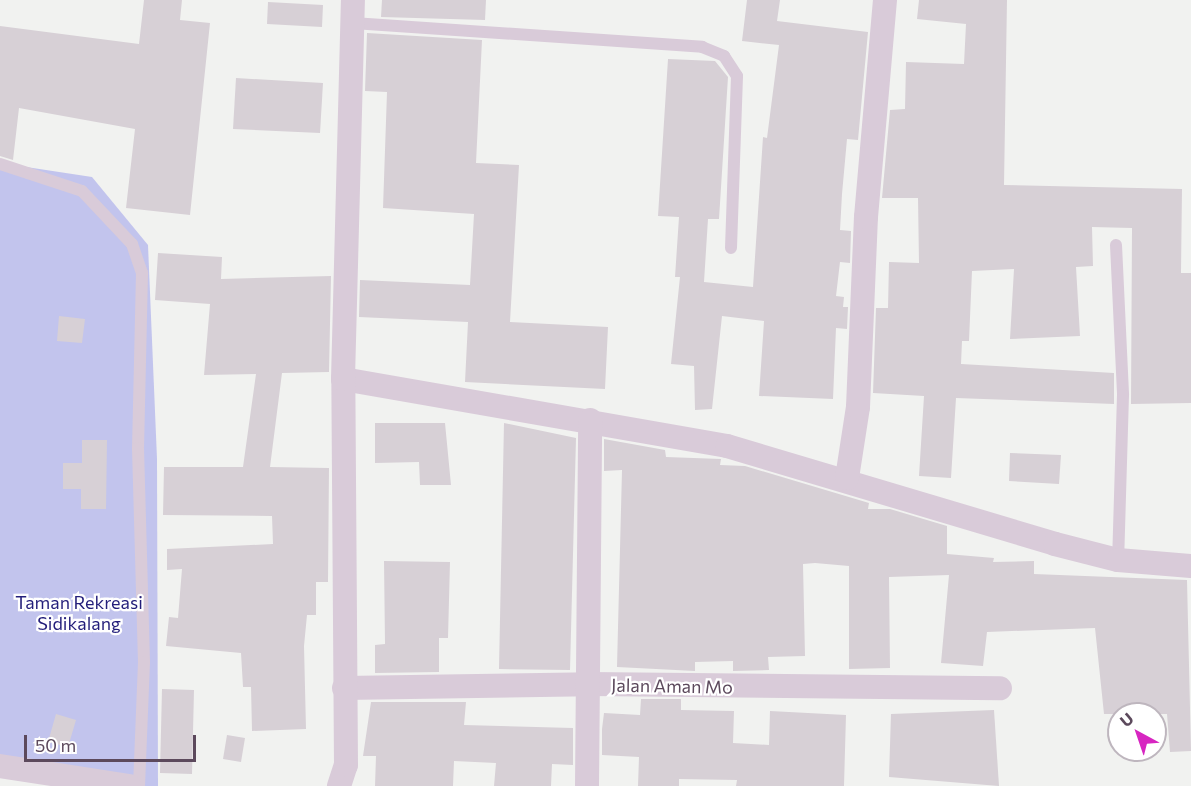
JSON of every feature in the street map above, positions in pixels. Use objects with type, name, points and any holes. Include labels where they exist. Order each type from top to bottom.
[{"type":"street","points":[[847,478],[858,407],[866,218],[885,0]]},
{"type":"street","points":[[339,786],[346,765],[343,379],[353,12]]},
{"type":"street","points":[[343,379],[590,420],[727,446],[847,478],[1118,560],[1191,566]]},
{"type":"street","points":[[587,786],[590,420]]},
{"type":"street","name":"Jalan Aman Mo","points":[[344,688],[589,684],[1000,688]]},
{"type":"street","points":[[0,766],[129,786]]},
{"type":"lane","points":[[353,12],[702,47],[724,56],[737,76],[731,248]]},
{"type":"lane","points":[[0,164],[82,191],[132,244],[142,273],[138,448],[144,662],[139,786]]},
{"type":"lane","points":[[1116,245],[1123,395],[1118,560]]},
{"type":"green space","name":"Taman Rekreasi Sidikalang","points":[[0,163],[92,177],[148,245],[157,459],[158,786],[116,786],[0,768]]},
{"type":"building","points":[[144,0],[182,0],[180,20],[210,23],[190,215],[126,208],[135,129],[19,108],[13,160],[0,156],[0,26],[139,44]]},
{"type":"building","points":[[382,0],[486,0],[485,20],[381,17]]},
{"type":"building","points":[[747,0],[780,0],[777,21],[868,32],[858,140],[847,139],[842,194],[840,230],[851,231],[850,263],[840,262],[836,296],[844,297],[843,307],[848,307],[847,329],[836,328],[833,399],[759,396],[764,321],[722,316],[712,409],[695,410],[694,366],[671,364],[680,277],[675,277],[679,217],[658,216],[668,59],[715,61],[728,77],[719,219],[708,219],[704,282],[753,287],[763,137],[767,138],[779,45],[742,41]]},
{"type":"building","points":[[919,0],[1007,0],[1004,185],[1182,189],[1181,273],[1191,273],[1191,403],[1131,404],[1132,228],[1092,227],[1093,266],[1076,267],[1080,336],[1010,339],[1014,269],[972,271],[969,341],[962,341],[961,364],[1114,373],[1114,404],[956,398],[951,478],[919,476],[924,396],[873,393],[876,308],[888,308],[889,262],[919,263],[918,198],[882,198],[890,110],[905,109],[906,62],[964,64],[966,24],[917,19]]},
{"type":"building","points":[[268,2],[323,5],[322,27],[267,24]]},
{"type":"building","points":[[367,33],[482,40],[476,163],[519,165],[510,322],[608,327],[605,389],[465,382],[468,322],[359,317],[360,280],[470,285],[474,214],[383,208],[387,92],[365,91]]},
{"type":"building","points":[[236,78],[323,83],[320,133],[233,129]]},
{"type":"building","points":[[158,253],[222,257],[221,279],[331,276],[329,372],[282,373],[270,467],[329,468],[328,582],[316,582],[316,615],[307,615],[304,646],[306,729],[252,731],[251,687],[243,687],[241,653],[166,646],[169,617],[178,618],[182,569],[167,570],[167,549],[273,544],[272,516],[163,515],[164,467],[243,467],[256,374],[204,375],[210,304],[155,300]]},
{"type":"building","points":[[59,316],[85,319],[82,343],[57,341]]},
{"type":"building","points":[[375,423],[445,423],[451,485],[420,485],[419,462],[375,463]]},
{"type":"building","points":[[504,423],[576,438],[570,670],[499,669]]},
{"type":"building","points":[[604,439],[665,450],[666,457],[721,459],[720,465],[745,466],[869,503],[868,509],[890,509],[947,526],[947,554],[994,558],[993,562],[1034,561],[1034,574],[1187,580],[1191,751],[1170,752],[1167,702],[1107,702],[1107,714],[1104,714],[1095,628],[987,632],[983,666],[941,663],[949,575],[889,577],[890,668],[849,669],[849,566],[815,563],[803,564],[805,656],[768,657],[769,670],[733,671],[733,661],[695,662],[695,671],[617,667],[622,470],[604,471]]},
{"type":"building","points":[[82,440],[107,440],[106,509],[81,509],[81,489],[63,489],[63,463],[82,463]]},
{"type":"building","points":[[1010,453],[1061,455],[1059,484],[1009,481]]},
{"type":"building","points":[[384,561],[450,562],[448,638],[439,638],[439,672],[375,673],[375,645],[385,644]]},
{"type":"building","points":[[162,689],[194,690],[192,774],[160,773]]},
{"type":"building","points":[[641,699],[681,699],[681,710],[734,711],[733,743],[769,745],[770,711],[846,715],[844,786],[736,786],[737,780],[679,779],[679,786],[638,786],[639,757],[602,755],[602,729],[604,713],[640,715]]},
{"type":"building","points":[[371,702],[466,702],[464,725],[573,728],[573,765],[552,764],[551,786],[494,786],[496,763],[454,761],[453,786],[375,786],[376,756],[363,756]]},
{"type":"building","points":[[994,710],[999,786],[889,777],[891,714]]},
{"type":"building","points":[[56,714],[76,720],[68,747],[48,742]]},
{"type":"building","points":[[227,735],[245,738],[241,762],[223,759]]}]
